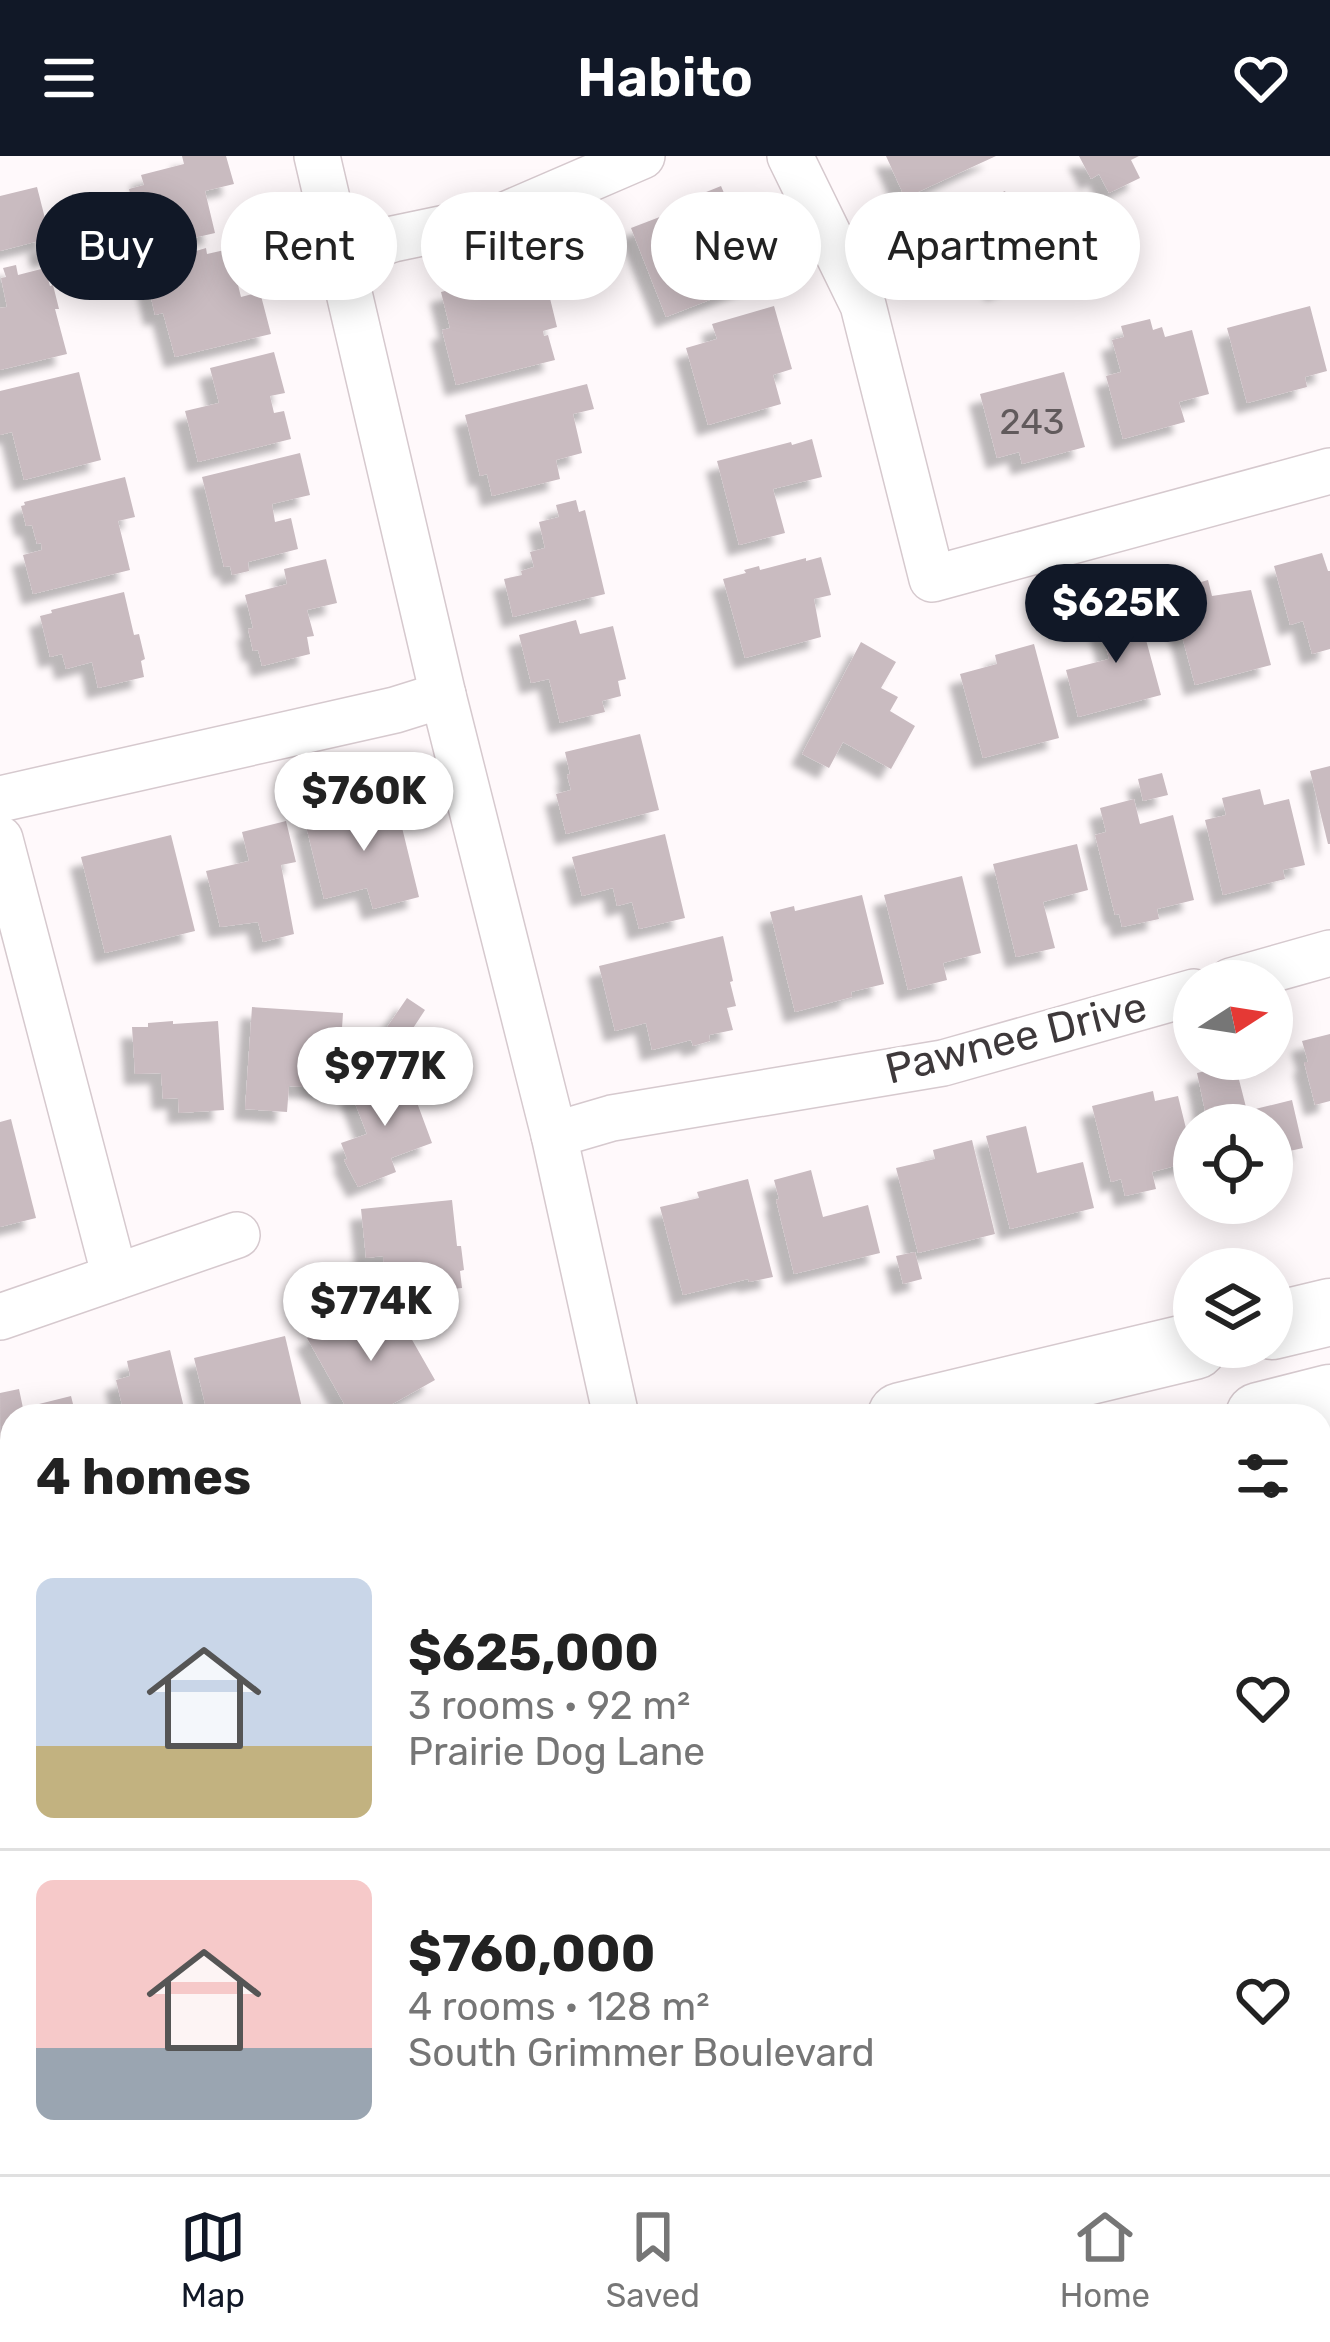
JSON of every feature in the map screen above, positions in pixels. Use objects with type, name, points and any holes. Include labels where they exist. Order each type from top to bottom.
[{"type":"main road","points":[[1293,1321],[1330,1312]]},
{"type":"main road","points":[[951,1404],[1173,1351]]},
{"type":"street","points":[[317,156],[326,192]]},
{"type":"street","points":[[397,238],[503,216],[642,156]]},
{"type":"street","points":[[790,156],[863,304],[932,579],[1330,471]]},
{"type":"street","points":[[351,300],[443,695],[554,1135],[613,1404]]},
{"type":"street","points":[[0,799],[395,710],[443,695]]},
{"type":"street","points":[[0,839],[115,1277]]},
{"type":"street","points":[[1293,964],[1330,953]]},
{"type":"street","name":"Pawnee Drive","points":[[554,1135],[612,1118],[943,1064],[1173,998]]},
{"type":"street","points":[[0,1317],[237,1235]]},
{"type":"building","points":[[182,156],[226,156],[234,184],[205,191],[215,233],[197,237],[197,192],[130,192],[144,185],[141,175],[184,164]]},
{"type":"building","points":[[886,156],[996,156],[918,192],[902,192]]},
{"type":"building","points":[[1079,156],[1139,156],[1131,160],[1140,178],[1111,192],[1099,174],[1091,179]]},
{"type":"building","points":[[37,187],[36,242],[0,251],[0,196]]},
{"type":"building","points":[[651,220],[651,279],[631,228]]},
{"type":"building","points":[[197,251],[221,251],[221,300],[262,300],[271,334],[175,357],[163,313],[155,315],[152,300],[197,300]]},
{"type":"building","points":[[16,265],[18,275],[36,270],[36,300],[57,300],[67,354],[0,370],[0,308],[7,307],[3,268]]},
{"type":"building","points":[[443,300],[550,300],[557,327],[543,331],[555,360],[456,385],[442,330],[450,328]]},
{"type":"building","points":[[659,300],[710,300],[666,317]]},
{"type":"building","points":[[774,306],[792,369],[773,375],[781,404],[708,425],[686,348],[717,339],[712,324]]},
{"type":"building","points":[[1310,306],[1327,371],[1305,377],[1307,387],[1247,403],[1227,328]]},
{"type":"building","points":[[1150,319],[1153,330],[1162,327],[1165,337],[1192,330],[1209,394],[1179,402],[1185,422],[1123,439],[1106,376],[1121,372],[1112,340],[1124,337],[1121,326]]},
{"type":"building","points":[[274,352],[285,393],[270,396],[274,413],[284,411],[291,439],[198,462],[185,411],[219,403],[210,368]]},
{"type":"building","points":[[79,372],[101,460],[24,480],[12,432],[0,435],[0,391]]},
{"type":"building","points":[[1064,372],[1085,447],[1022,464],[1019,452],[997,458],[980,394]]},
{"type":"building","points":[[587,384],[594,409],[573,414],[582,453],[556,460],[560,479],[492,496],[487,474],[480,476],[465,415]]},
{"type":"building","points":[[812,439],[822,477],[773,489],[785,533],[739,545],[717,461]]},
{"type":"building","points":[[300,453],[310,495],[272,504],[275,522],[291,518],[298,549],[248,562],[249,571],[232,575],[230,566],[224,567],[202,477]]},
{"type":"building","points":[[125,477],[135,517],[118,521],[130,570],[33,594],[23,555],[42,550],[32,525],[26,526],[24,502]]},
{"type":"building","points":[[576,500],[579,512],[585,510],[605,594],[513,617],[504,579],[534,567],[530,552],[545,548],[539,522],[559,517],[556,505]]},
{"type":"building","points":[[1322,553],[1330,571],[1330,649],[1312,654],[1303,621],[1290,625],[1274,566]]},
{"type":"building","points":[[821,557],[831,595],[814,599],[821,637],[745,658],[723,579],[759,566],[760,570]]},
{"type":"building","points":[[326,559],[337,603],[307,610],[314,636],[307,637],[310,654],[262,666],[258,650],[253,651],[245,595],[287,584],[284,569]]},
{"type":"building","points":[[1208,580],[1212,596],[1251,590],[1271,665],[1195,685],[1170,591]]},
{"type":"building","points":[[124,592],[145,659],[141,661],[144,677],[98,688],[92,662],[66,669],[62,654],[50,657],[40,616]]},
{"type":"building","points":[[1136,603],[1161,695],[1078,717],[1066,670],[1109,659],[1097,613]]},
{"type":"building","points":[[576,620],[580,634],[613,626],[626,679],[618,681],[621,696],[602,701],[605,712],[560,723],[549,679],[531,683],[519,635]]},
{"type":"building","points":[[861,642],[896,662],[881,688],[898,697],[890,711],[915,726],[891,769],[843,742],[829,768],[802,754]]},
{"type":"building","points":[[1034,644],[1059,738],[983,758],[960,674],[997,664],[995,655]]},
{"type":"building","points":[[640,734],[659,810],[566,834],[556,794],[571,790],[565,752]]},
{"type":"building","points":[[1330,766],[1330,844],[1328,844],[1310,771]]},
{"type":"building","points":[[1162,773],[1168,795],[1143,801],[1138,779]]},
{"type":"building","points":[[1260,789],[1264,805],[1289,799],[1305,865],[1283,870],[1285,879],[1223,895],[1205,820],[1226,815],[1222,798]]},
{"type":"building","points":[[395,799],[419,897],[373,909],[367,888],[324,899],[305,822]]},
{"type":"building","points":[[1134,799],[1140,824],[1173,815],[1194,900],[1157,909],[1159,919],[1122,927],[1095,835],[1106,832],[1100,808]]},
{"type":"building","points":[[286,821],[296,862],[281,865],[294,934],[263,942],[258,922],[220,927],[206,871],[249,861],[242,832]]},
{"type":"building","points":[[665,834],[685,918],[639,929],[632,902],[617,906],[613,888],[582,896],[572,857]]},
{"type":"building","points":[[171,835],[195,931],[105,953],[81,857]]},
{"type":"building","points":[[1077,844],[1088,890],[1043,902],[1055,948],[1016,957],[993,864]]},
{"type":"building","points":[[962,876],[981,953],[943,963],[947,980],[908,990],[884,895]]},
{"type":"building","points":[[862,895],[884,984],[795,1012],[770,912]]},
{"type":"building","points":[[723,936],[736,1006],[727,1008],[733,1030],[709,1035],[710,1041],[693,1046],[691,1040],[652,1050],[646,1023],[615,1031],[599,966]]},
{"type":"building","points":[[407,998],[425,1010],[402,1045],[383,1033]]},
{"type":"building","points":[[252,1007],[343,1013],[338,1089],[289,1086],[287,1112],[245,1109]]},
{"type":"building","points":[[218,1021],[224,1110],[179,1113],[178,1098],[163,1099],[161,1073],[135,1074],[132,1027]]},
{"type":"building","points":[[1330,1034],[1330,1101],[1315,1105],[1302,1041]]},
{"type":"building","points":[[406,1073],[432,1143],[391,1158],[396,1172],[358,1187],[341,1143],[367,1134],[351,1093]]},
{"type":"building","points":[[1198,1080],[1239,1080],[1245,1104],[1204,1104]]},
{"type":"building","points":[[1153,1091],[1155,1101],[1178,1096],[1180,1104],[1173,1104],[1173,1166],[1152,1172],[1156,1189],[1125,1196],[1121,1179],[1111,1182],[1092,1106]]},
{"type":"building","points":[[1293,1104],[1303,1148],[1293,1150]]},
{"type":"building","points":[[11,1119],[36,1218],[0,1227],[0,1122]]},
{"type":"building","points":[[1026,1126],[1037,1173],[1083,1162],[1094,1208],[1010,1229],[986,1136]]},
{"type":"building","points":[[972,1140],[995,1234],[918,1253],[896,1168],[935,1159],[933,1150]]},
{"type":"building","points":[[811,1170],[823,1217],[868,1205],[880,1253],[794,1274],[774,1180]]},
{"type":"building","points":[[748,1179],[773,1277],[683,1295],[660,1207]]},
{"type":"building","points":[[452,1200],[464,1270],[460,1271],[462,1288],[413,1293],[411,1267],[384,1269],[383,1256],[366,1258],[361,1209]]},
{"type":"building","points":[[915,1252],[922,1279],[903,1284],[896,1256]]},
{"type":"building","points":[[395,1310],[435,1380],[392,1404],[344,1404],[307,1338],[343,1318],[352,1334]]},
{"type":"building","points":[[285,1336],[301,1404],[205,1404],[194,1358]]},
{"type":"building","points":[[170,1350],[183,1404],[122,1404],[116,1380],[130,1376],[127,1361]]},
{"type":"building","points":[[19,1389],[22,1404],[0,1404],[0,1393]]},
{"type":"building","points":[[71,1396],[73,1404],[39,1404]]}]
